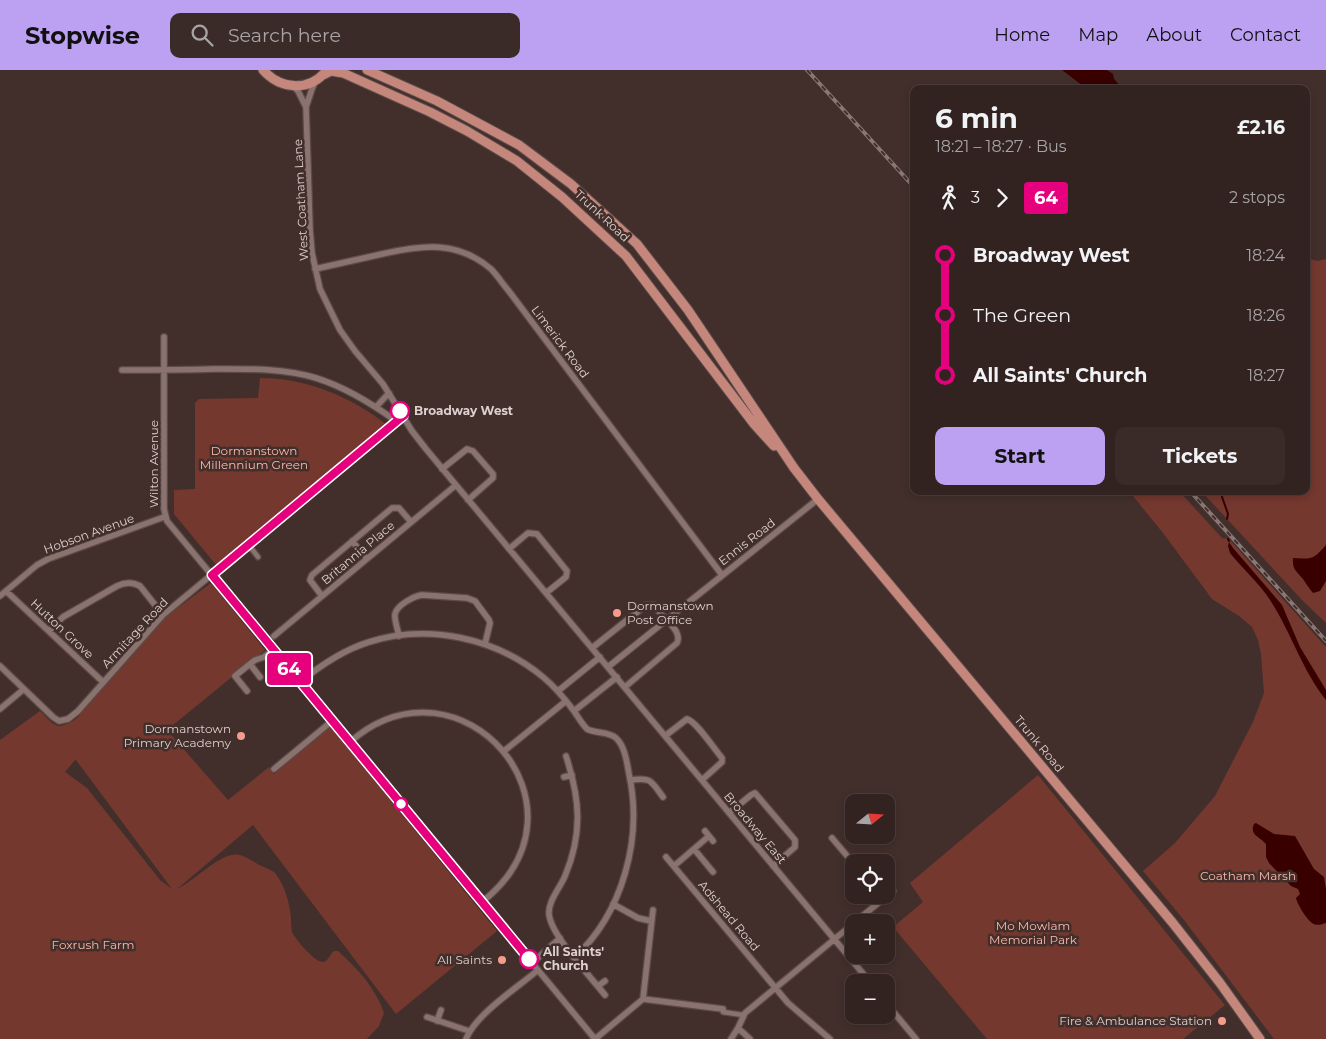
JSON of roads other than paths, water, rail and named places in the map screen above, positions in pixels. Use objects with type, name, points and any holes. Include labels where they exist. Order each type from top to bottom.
[{"type":"main road","points":[[263,70],[276,81],[293,86]]},
{"type":"main road","name":"Trunk Road","points":[[367,70],[437,101],[518,145],[571,184],[637,244],[688,310],[794,468],[818,499],[1172,922],[1220,983],[1260,1039]]},
{"type":"main road","name":"Trunk Road","points":[[293,86],[309,84],[331,71],[343,73],[437,116],[517,161],[562,196],[626,256],[754,424],[794,468]]},
{"type":"street","name":"West Coatham Lane","points":[[322,75],[312,89],[306,106],[310,230],[315,269],[326,303],[340,330],[389,393],[403,416]]},
{"type":"street","points":[[293,86],[306,106]]},
{"type":"street","name":"Limerick Road","points":[[315,269],[402,250],[432,246],[448,248],[468,255],[491,270],[722,575]]},
{"type":"street","name":"Wilton Avenue","points":[[164,337],[164,517],[595,1039]]},
{"type":"street","points":[[122,370],[255,369],[294,373],[328,382],[376,407],[396,421]]},
{"type":"street","points":[[376,407],[389,393]]},
{"type":"street","points":[[403,416],[412,431],[442,469],[624,687],[677,643],[679,638],[678,633],[654,605],[646,605],[592,648]]},
{"type":"street","name":"Armitage Road","points":[[24,689],[59,721],[68,719],[78,711],[163,615],[403,416]]},
{"type":"street","points":[[442,469],[467,449],[473,451],[492,474],[493,478],[468,500]]},
{"type":"street","name":"Britannia Place","points":[[274,636],[456,485]]},
{"type":"street","name":"Ennis Road","points":[[608,667],[818,499]]},
{"type":"street","points":[[322,596],[312,583],[310,577],[352,541],[394,507],[399,508],[411,522]]},
{"type":"street","name":"Hobson Avenue","points":[[0,596],[37,565],[48,559],[164,517]]},
{"type":"street","points":[[510,549],[528,533],[537,534],[567,571],[566,577],[546,593]]},
{"type":"street","points":[[352,541],[367,559]]},
{"type":"street","points":[[248,544],[258,558]]},
{"type":"street","points":[[49,631],[68,613],[123,584],[132,583],[140,586],[163,615]]},
{"type":"street","name":"Hutton Grove","points":[[6,591],[103,682]]},
{"type":"street","points":[[399,636],[395,614],[398,609],[415,596],[467,598],[475,601],[489,620],[490,624],[484,644]]},
{"type":"street","points":[[300,682],[324,664],[348,650],[368,642],[399,636],[442,635],[484,644],[503,651],[520,661],[542,676],[558,691],[587,729],[609,734],[619,742],[630,780],[633,813],[632,838],[624,876],[614,904],[600,930],[585,949],[574,958]]},
{"type":"street","points":[[267,642],[274,636]]},
{"type":"street","points":[[247,690],[235,676],[273,650]]},
{"type":"street","points":[[558,691],[600,656]]},
{"type":"street","points":[[250,664],[260,676]]},
{"type":"street","points":[[0,666],[24,689],[0,709]]},
{"type":"street","points":[[574,711],[617,677]]},
{"type":"street","name":"Broadway East","points":[[624,687],[863,974]]},
{"type":"street","points":[[504,751],[566,701]]},
{"type":"street","points":[[350,742],[384,720],[412,713],[428,713],[457,718],[484,734],[504,751],[514,765],[522,782],[527,812],[526,833],[512,870],[496,890],[482,902]]},
{"type":"street","points":[[665,736],[687,719],[691,720],[722,759],[722,763],[702,780]]},
{"type":"street","points":[[274,769],[332,721]]},
{"type":"street","points":[[566,756],[572,775],[577,805],[577,827],[575,846],[563,882],[549,907],[550,919],[574,958],[605,995]]},
{"type":"street","points":[[564,778],[572,775]]},
{"type":"street","points":[[630,780],[648,779],[663,797]]},
{"type":"street","points":[[729,813],[753,794],[757,794],[762,800],[796,842],[795,847],[773,866]]},
{"type":"street","points":[[674,866],[711,838],[705,831]]},
{"type":"street","points":[[832,838],[846,854]]},
{"type":"street","points":[[694,849],[713,872]]},
{"type":"street","name":"Adshead Road","points":[[666,857],[788,1003],[830,1039]]},
{"type":"street","points":[[614,904],[638,918],[651,921]]},
{"type":"street","points":[[863,914],[874,904]]},
{"type":"street","points":[[595,1039],[643,999],[652,910]]},
{"type":"street","points":[[731,1039],[743,1015],[845,931]]},
{"type":"street","points":[[532,963],[560,938]]},
{"type":"street","points":[[466,1039],[469,1031],[480,1018],[538,970]]},
{"type":"street","points":[[598,986],[605,981]]},
{"type":"street","points":[[643,999],[723,1009],[723,1012],[743,1015]]},
{"type":"street","points":[[437,1021],[441,1010]]},
{"type":"street","points":[[895,1013],[916,1039]]},
{"type":"street","points":[[427,1017],[469,1031]]},
{"type":"street","points":[[738,1028],[750,1039]]},
{"type":"waterway","points":[[1221,495],[1228,514],[1227,519]]},
{"type":"railway","points":[[807,70],[910,183]]},
{"type":"railway","points":[[1194,495],[1326,641]]},
{"type":"place","name":"Broadway West","points":[[400,411]]},
{"type":"place","name":"Dormanstown Post Office","points":[[617,613]]},
{"type":"place","name":"Dormanstown Primary Academy","points":[[241,736]]},
{"type":"place","name":"All Saints' Church","points":[[529,959]]},
{"type":"place","name":"All Saints","points":[[502,960]]},
{"type":"place","name":"Fire & Ambulance Station","points":[[1222,1021]]},
{"type":"park label","name":"Dormanstown Millennium Green","points":[[254,458]]},
{"type":"park label","name":"Coatham Marsh","points":[[1248,876]]},
{"type":"park label","name":"Mo Mowlam Memorial Park","points":[[1033,933]]},
{"type":"park label","name":"Foxrush Farm","points":[[93,945]]}]
